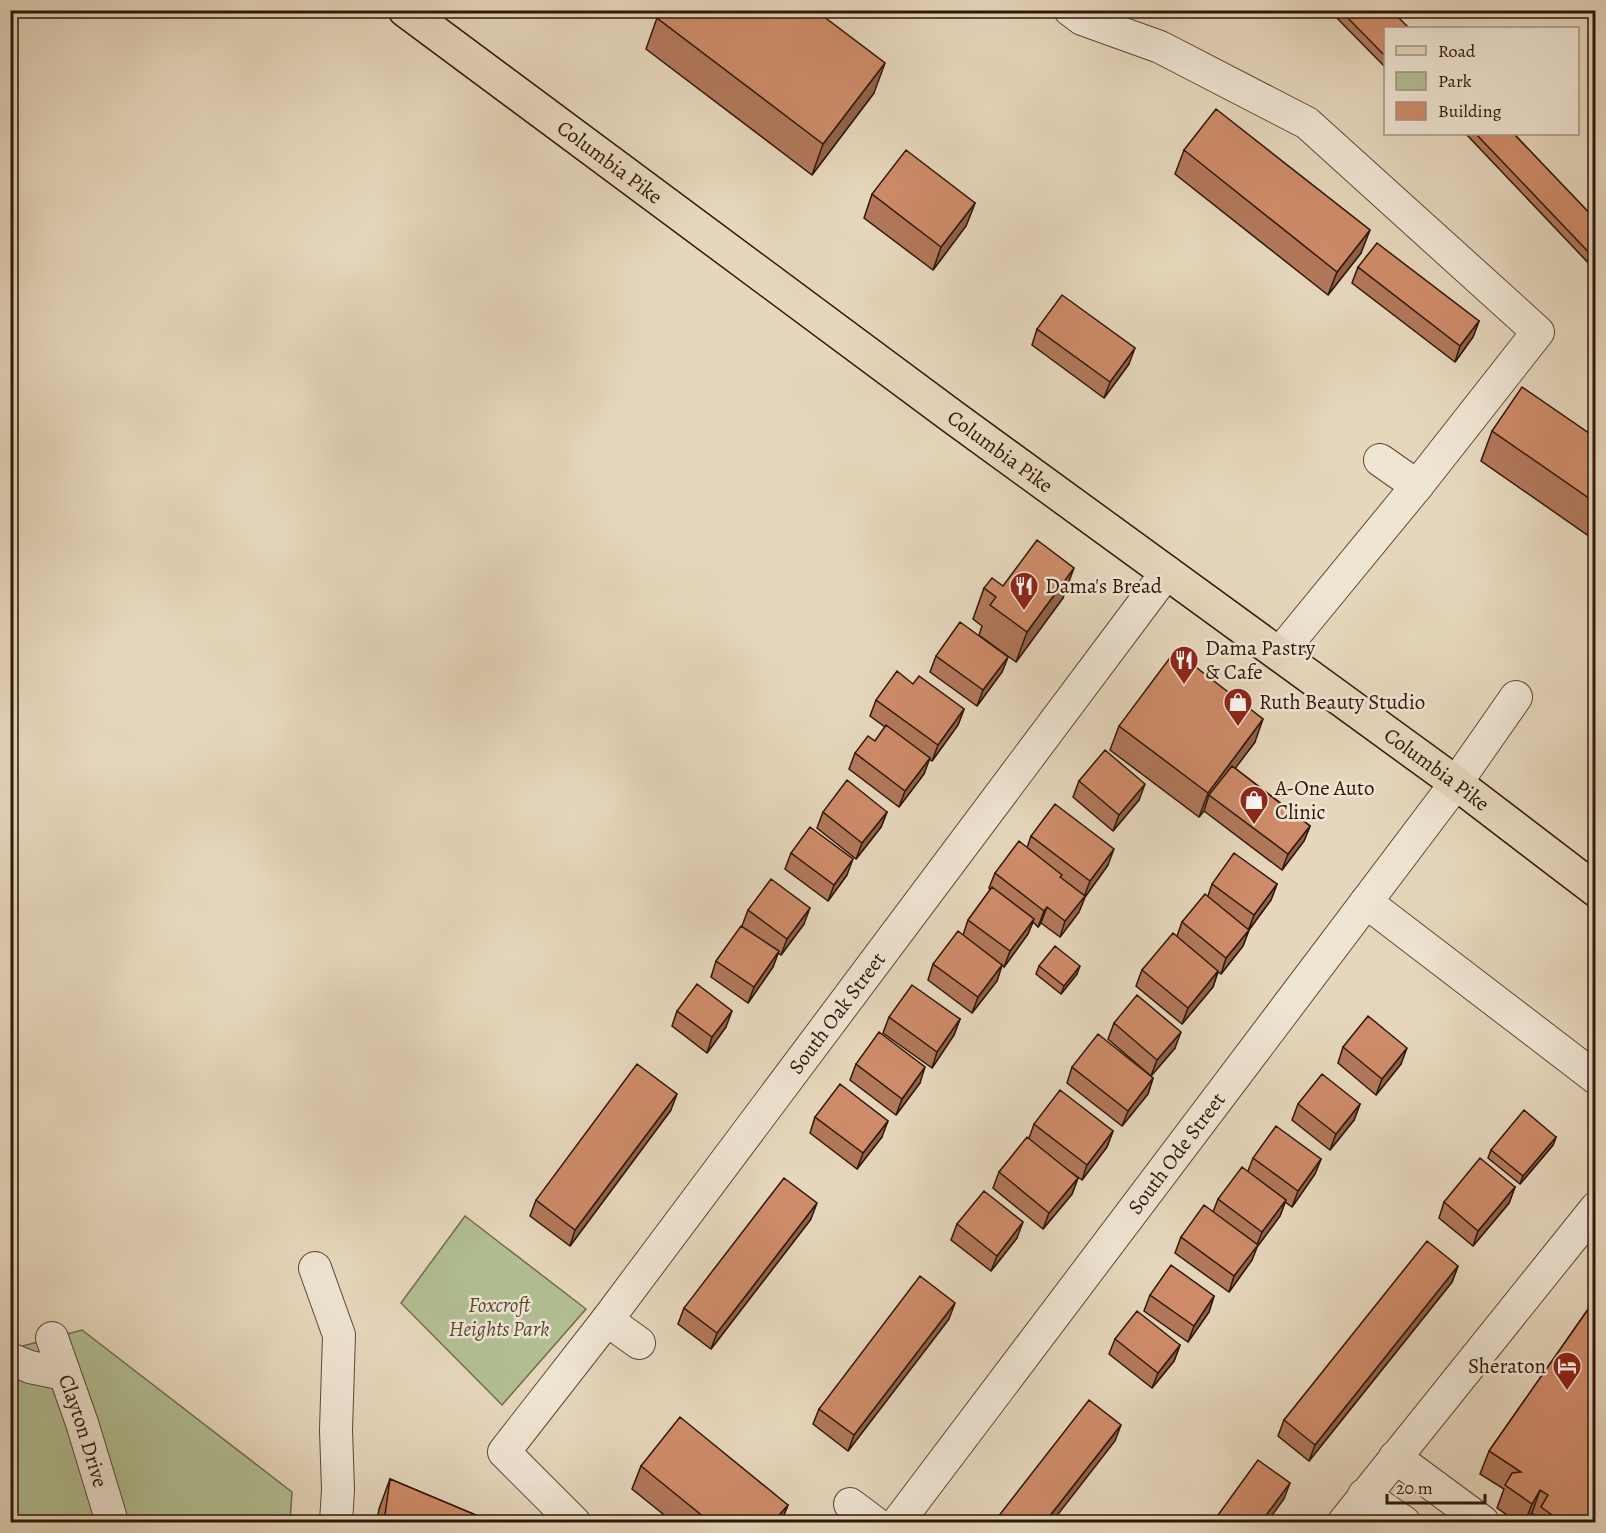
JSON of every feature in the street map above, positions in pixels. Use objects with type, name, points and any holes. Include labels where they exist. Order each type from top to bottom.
[{"type":"main road","name":"Columbia Pike","points":[[405,10],[952,417],[1456,783],[1596,890]]},
{"type":"street","points":[[1070,10],[1082,19],[1160,47],[1307,123],[1538,332],[1417,486],[1279,654]]},
{"type":"street","points":[[1380,460],[1417,486]]},
{"type":"street","name":"South Oak Street","points":[[574,1522],[504,1452],[607,1320],[1167,572]]},
{"type":"street","name":"South Ode Street","points":[[898,1522],[1456,783],[1516,697]]},
{"type":"street","points":[[1366,902],[1596,1078]]},
{"type":"street","points":[[1344,1522],[1596,1208]]},
{"type":"street","points":[[315,1268],[339,1335],[336,1522]]},
{"type":"street","points":[[607,1320],[639,1343]]},
{"type":"street","name":"Clayton Drive","points":[[52,1338],[82,1423],[112,1522]]},
{"type":"street","points":[[10,1359],[30,1367],[64,1374]]},
{"type":"street","points":[[1395,1457],[1483,1522]]},
{"type":"street","points":[[1364,1495],[1404,1522]]},
{"type":"green space","name":"Foxcroft Heights Park","points":[[465,1216],[586,1309],[502,1405],[401,1303]]},
{"type":"green space","points":[[10,1323],[19,1347],[82,1330],[292,1492],[290,1522],[11,1522]]},
{"type":"building","points":[[663,10],[815,10],[885,63],[823,144],[657,18]]},
{"type":"building","points":[[1340,10],[1391,10],[1408,27],[1384,27],[1384,55]]},
{"type":"building","points":[[1216,109],[1370,230],[1337,272],[1184,150]]},
{"type":"building","points":[[1477,135],[1515,135],[1596,220],[1596,260]]},
{"type":"building","points":[[906,150],[975,203],[941,247],[872,194]]},
{"type":"building","points":[[1377,243],[1479,321],[1460,346],[1358,267]]},
{"type":"building","points":[[1062,295],[1135,348],[1110,382],[1037,329]]},
{"type":"building","points":[[1522,387],[1596,438],[1596,503],[1492,431]]},
{"type":"building","points":[[1037,540],[1074,568],[1027,632],[990,605],[996,597],[984,588],[992,578],[1003,586]]},
{"type":"building","points":[[960,622],[1008,657],[983,690],[936,656]]},
{"type":"building","points":[[1175,651],[1263,719],[1208,793],[1119,726]]},
{"type":"building","points":[[897,671],[913,684],[919,676],[964,709],[938,745],[876,700]]},
{"type":"building","points":[[886,725],[930,758],[905,791],[855,753],[868,736],[875,741]]},
{"type":"building","points":[[1105,750],[1145,784],[1119,815],[1079,781]]},
{"type":"building","points":[[1232,766],[1310,826],[1288,854],[1209,795]]},
{"type":"building","points":[[847,780],[887,812],[862,843],[823,812]]},
{"type":"building","points":[[1055,804],[1114,849],[1090,881],[1031,836]]},
{"type":"building","points":[[810,827],[853,859],[834,885],[791,853]]},
{"type":"building","points":[[1019,841],[1085,896],[1065,921],[1047,907],[1044,911],[995,873]]},
{"type":"building","points":[[1234,853],[1277,884],[1254,915],[1212,884]]},
{"type":"building","points":[[771,879],[810,908],[787,939],[748,910]]},
{"type":"building","points":[[992,887],[1034,919],[1010,951],[968,920]]},
{"type":"building","points":[[1205,894],[1249,930],[1226,958],[1182,922]]},
{"type":"building","points":[[741,926],[779,951],[754,987],[716,961]]},
{"type":"building","points":[[958,931],[1002,965],[978,997],[933,964]]},
{"type":"building","points":[[1173,933],[1218,971],[1188,1008],[1142,970]]},
{"type":"building","points":[[1055,946],[1080,966],[1064,986],[1039,966]]},
{"type":"building","points":[[697,984],[732,1011],[712,1037],[677,1011]]},
{"type":"building","points":[[912,985],[960,1019],[937,1052],[889,1017]]},
{"type":"building","points":[[1137,995],[1181,1032],[1157,1060],[1114,1023]]},
{"type":"building","points":[[1368,1016],[1407,1048],[1382,1079],[1343,1047]]},
{"type":"building","points":[[879,1032],[925,1067],[902,1099],[856,1064]]},
{"type":"building","points":[[1098,1034],[1153,1078],[1128,1111],[1072,1067]]},
{"type":"building","points":[[637,1064],[677,1094],[575,1230],[536,1200]]},
{"type":"building","points":[[1322,1074],[1360,1104],[1336,1134],[1298,1104]]},
{"type":"building","points":[[840,1084],[888,1121],[863,1153],[815,1117]]},
{"type":"building","points":[[1060,1090],[1113,1131],[1087,1165],[1034,1124]]},
{"type":"building","points":[[1524,1110],[1556,1137],[1523,1176],[1491,1150]]},
{"type":"building","points":[[1276,1126],[1321,1159],[1298,1191],[1253,1158]]},
{"type":"building","points":[[1027,1137],[1078,1178],[1049,1213],[999,1172]]},
{"type":"building","points":[[1480,1158],[1515,1187],[1478,1231],[1444,1202]]},
{"type":"building","points":[[1242,1167],[1286,1200],[1262,1232],[1218,1199]]},
{"type":"building","points":[[784,1178],[817,1203],[717,1333],[684,1308]]},
{"type":"building","points":[[984,1191],[1023,1222],[997,1256],[957,1224]]},
{"type":"building","points":[[1204,1205],[1258,1245],[1234,1276],[1181,1237]]},
{"type":"building","points":[[1427,1241],[1458,1266],[1315,1445],[1284,1420]]},
{"type":"building","points":[[1171,1265],[1214,1296],[1194,1326],[1150,1295]]},
{"type":"building","points":[[920,1276],[955,1303],[854,1435],[819,1409]]},
{"type":"building","name":"Sheraton","points":[[1596,1298],[1596,1522],[1562,1522],[1541,1507],[1548,1495],[1540,1490],[1532,1504],[1505,1485],[1512,1473],[1521,1472],[1489,1451]]},
{"type":"building","points":[[1137,1311],[1180,1345],[1158,1373],[1115,1339]]},
{"type":"building","points":[[1089,1400],[1121,1425],[1045,1522],[994,1522]]},
{"type":"building","points":[[680,1417],[788,1505],[773,1522],[710,1522],[641,1466]]},
{"type":"building","points":[[1258,1460],[1290,1483],[1261,1522],[1213,1522]]},
{"type":"building","points":[[390,1479],[490,1521],[492,1522],[384,1522]]},
{"type":"place","name":"Dama's Bread","points":[[1024,612]]},
{"type":"place","name":"Dama Pastry & Cafe","points":[[1184,686]]},
{"type":"place","name":"Ruth Beauty Studio","points":[[1238,728]]},
{"type":"place","name":"A-One Auto Clinic","points":[[1254,826]]},
{"type":"place","name":"Sheraton","points":[[1567,1392]]}]
